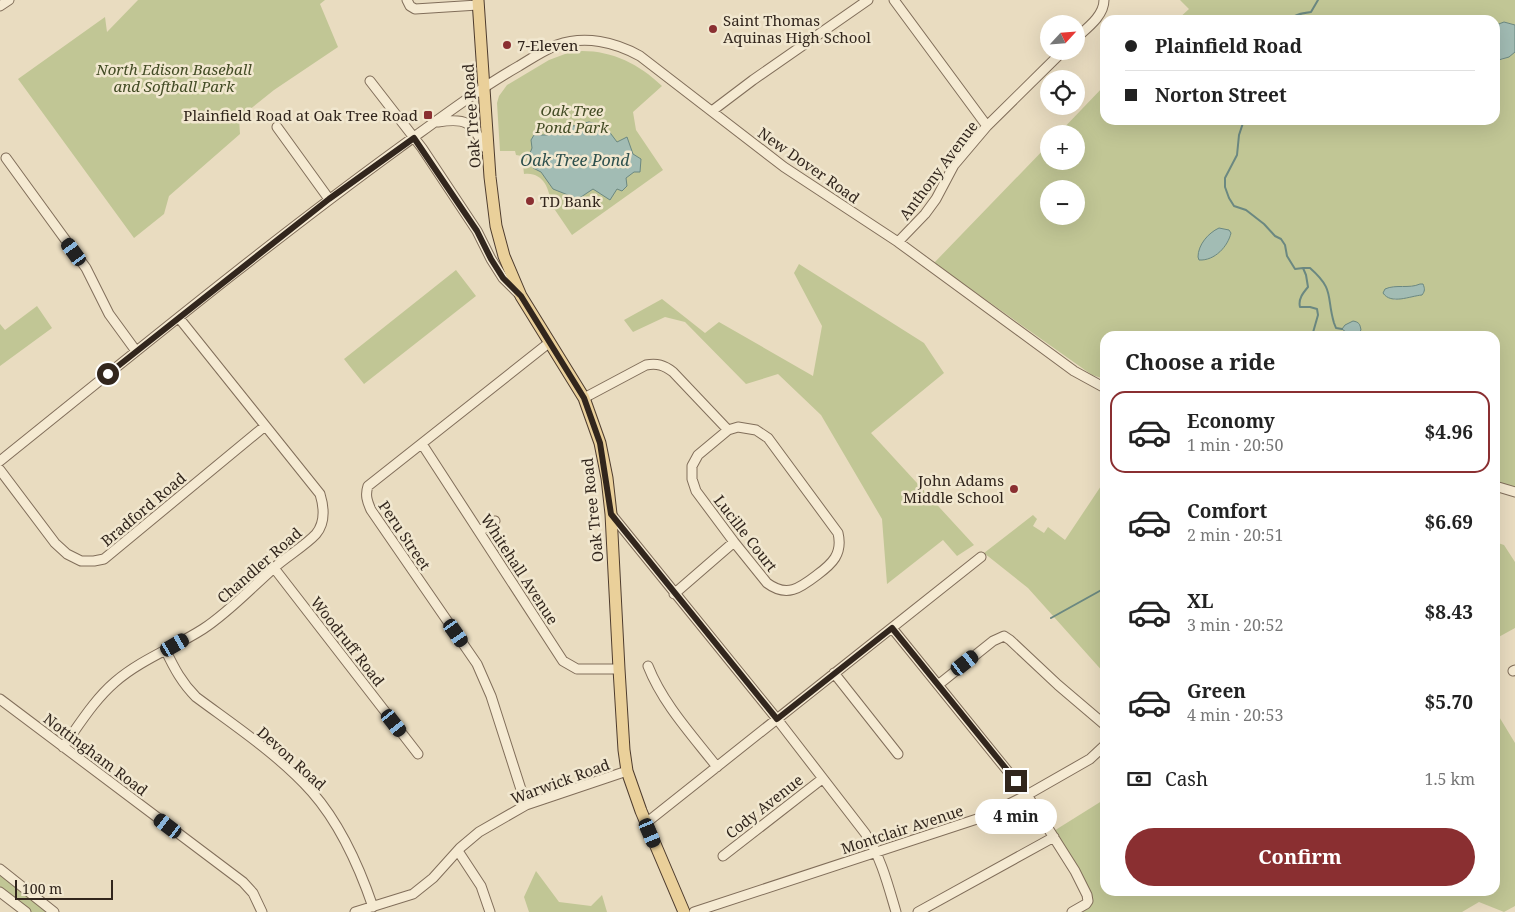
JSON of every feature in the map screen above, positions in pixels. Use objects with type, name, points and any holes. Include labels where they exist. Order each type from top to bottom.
[{"type":"main road","name":"Oak Tree Road","points":[[478,2],[488,150],[496,226],[504,256],[521,296],[584,398],[600,443],[611,514],[618,669],[627,771],[633,792],[684,912]]},
{"type":"street","points":[[0,6],[9,0]]},
{"type":"street","points":[[407,0],[410,6],[415,9],[478,2]]},
{"type":"street","points":[[712,111],[868,0]]},
{"type":"street","points":[[894,0],[987,126]]},
{"type":"street","points":[[1085,29],[1099,16],[1104,0]]},
{"type":"street","name":"New Dover Road","points":[[0,461],[329,199],[484,86],[551,48],[572,42],[595,41],[616,45],[640,56],[784,167],[898,242],[1074,371],[1100,385]]},
{"type":"street","name":"Anthony Avenue","points":[[898,242],[925,214],[936,199],[954,165],[987,126],[1054,60]]},
{"type":"street","points":[[370,81],[414,138],[477,231],[503,278],[521,296]]},
{"type":"street","points":[[435,122],[461,120],[470,124],[488,150]]},
{"type":"street","points":[[277,127],[329,199]]},
{"type":"street","points":[[6,158],[86,268],[109,314],[136,351]]},
{"type":"street","name":"Chandler Road","points":[[63,747],[96,701],[116,682],[222,615],[274,568],[316,534],[320,526],[324,504],[320,494],[179,318]]},
{"type":"street","name":"Peru Street","points":[[526,805],[491,696],[477,664],[371,510],[367,502],[366,493],[368,486],[550,342]]},
{"type":"street","points":[[584,398],[646,365],[663,365],[673,372],[728,430]]},
{"type":"street","name":"Bradford Road","points":[[0,470],[66,554],[81,561],[94,561],[104,559],[265,426]]},
{"type":"street","name":"Lucille Court","points":[[738,427],[749,428],[762,433],[768,438],[838,533],[840,545],[837,557],[831,564],[801,587],[784,591],[772,587],[734,542],[693,485],[692,466],[698,455],[728,430],[738,427]]},
{"type":"street","name":"Whitehall Avenue","points":[[422,444],[564,662],[577,669],[618,669]]},
{"type":"street","points":[[1500,488],[1515,492]]},
{"type":"street","points":[[611,514],[777,719],[851,814],[876,852],[896,912]]},
{"type":"street","points":[[480,531],[495,521]]},
{"type":"street","points":[[674,594],[734,542]]},
{"type":"street","points":[[646,824],[981,557]]},
{"type":"street","name":"Woodruff Road","points":[[274,568],[418,754]]},
{"type":"street","points":[[892,628],[1027,795],[1054,837],[1087,895],[1088,901],[1086,904],[1072,912]]},
{"type":"street","points":[[938,685],[993,641],[1000,636],[1004,636],[1100,721]]},
{"type":"street","name":"Devon Road","points":[[166,651],[180,678],[196,697],[276,759],[312,792],[326,810],[349,848],[361,872],[373,907]]},
{"type":"street","points":[[648,666],[663,696],[717,767]]},
{"type":"street","points":[[834,673],[898,754]]},
{"type":"street","name":"Nottingham Road","points":[[0,699],[243,882],[253,893],[262,912]]},
{"type":"street","name":"Montclair Avenue","points":[[694,912],[983,817],[1027,795],[1094,756],[1100,750]]},
{"type":"street","name":"Warwick Road","points":[[355,912],[413,894],[433,878],[479,832],[526,805],[627,771]]},
{"type":"street","name":"Cody Avenue","points":[[723,856],[822,778]]},
{"type":"street","points":[[918,912],[1054,837]]},
{"type":"street","points":[[458,851],[481,886],[490,912]]},
{"type":"street","points":[[0,869],[54,912]]},
{"type":"street","points":[[0,892],[26,912]]},
{"type":"green space","name":"North Edison Baseball and Softball Park","points":[[138,0],[325,0],[320,4],[338,47],[274,90],[239,118],[240,134],[169,196],[164,214],[134,238],[18,79],[105,17],[107,32]]},
{"type":"green space","points":[[1180,0],[1515,0],[1515,25],[1504,22],[1500,26],[1500,15],[1182,15],[1189,9]]},
{"type":"green space","name":"Oak Tree Pond Park","points":[[582,51],[604,53],[625,60],[644,71],[662,86],[633,112],[636,130],[663,170],[572,235],[555,210],[550,209],[550,196],[542,179],[531,174],[524,174],[522,156],[516,155],[515,151],[500,151],[497,103],[499,96],[507,85],[549,60],[565,54]]},
{"type":"green space","points":[[1515,52],[1515,488],[1500,484],[1500,331],[1100,331],[1100,377],[1092,375],[934,263],[1040,153],[1040,170],[1085,170],[1085,125],[1067,125],[1076,115],[1085,115],[1085,106],[1100,90],[1100,125],[1500,125],[1500,60]],"holes":[[[1420,284],[1419,295],[1394,300],[1390,287]]]},
{"type":"green space","points":[[799,264],[924,343],[944,373],[871,433],[974,545],[957,556],[943,540],[887,584],[882,519],[821,415],[778,374],[746,384],[685,322],[665,317],[633,332],[624,320],[662,299],[705,333],[719,322],[813,376],[822,326],[794,273]]},
{"type":"green space","points":[[456,270],[476,296],[364,384],[344,359]]},
{"type":"green space","points":[[37,306],[52,328],[0,366],[0,324],[5,330]]},
{"type":"green space","points":[[1100,488],[1100,668],[1028,588],[984,553],[1033,515],[1037,519],[1033,526],[1044,533],[1048,527],[1065,540]]},
{"type":"green space","points":[[1500,544],[1504,545],[1515,562],[1515,628],[1500,636]]},
{"type":"green space","points":[[1500,718],[1515,743],[1515,906],[1504,912],[1479,902],[1462,912],[1083,912],[1081,908],[1089,903],[1049,834],[1100,802],[1100,896],[1500,896]]},
{"type":"green space","points":[[0,869],[54,912],[26,912],[0,892]]},
{"type":"green space","points":[[536,871],[559,902],[591,906],[602,895],[607,912],[529,912],[524,897]]},
{"type":"water","points":[[1504,22],[1515,25],[1515,52],[1509,57],[1500,60],[1500,24]]},
{"type":"water","name":"Oak Tree Pond","points":[[589,122],[605,126],[617,142],[627,137],[633,154],[641,159],[640,172],[634,172],[626,178],[627,186],[622,191],[617,189],[610,200],[593,189],[578,199],[553,189],[541,172],[533,168],[528,158],[532,148],[531,140],[534,135],[548,135],[553,131]]},
{"type":"water","points":[[1219,228],[1229,230],[1231,233],[1224,248],[1210,258],[1199,260],[1198,253],[1202,244],[1208,236]]},
{"type":"water","points":[[1423,284],[1424,287],[1422,295],[1391,299],[1383,293],[1385,289],[1389,288]]},
{"type":"water","points":[[1353,321],[1360,325],[1361,330],[1345,331],[1342,329]]},
{"type":"waterway","points":[[1296,15],[1311,12],[1318,0]]},
{"type":"waterway","points":[[1242,125],[1239,135],[1237,155],[1225,178],[1225,187],[1234,206],[1246,210],[1264,224],[1275,236],[1281,239],[1285,245],[1287,256],[1295,269],[1303,268],[1308,287],[1300,299],[1300,307],[1317,309],[1318,315],[1313,331]]},
{"type":"waterway","points":[[1303,268],[1310,268],[1323,282],[1328,294],[1336,328],[1342,329]]},
{"type":"waterway","points":[[1051,618],[1100,591]]},
{"type":"place","name":"Saint Thomas Aquinas High School","points":[[713,29]]},
{"type":"place","name":"7-Eleven","points":[[507,45]]},
{"type":"place","name":"Plainfield Road at Oak Tree Road","points":[[428,115]]},
{"type":"place","name":"TD Bank","points":[[530,201]]},
{"type":"place","name":"John Adams Middle School","points":[[1014,489]]},
{"type":"route","points":[[108,374],[329,199],[414,138],[477,231],[503,278],[521,296],[584,398],[600,443],[607,478],[611,514],[777,719],[892,628],[1016,781]]}]
